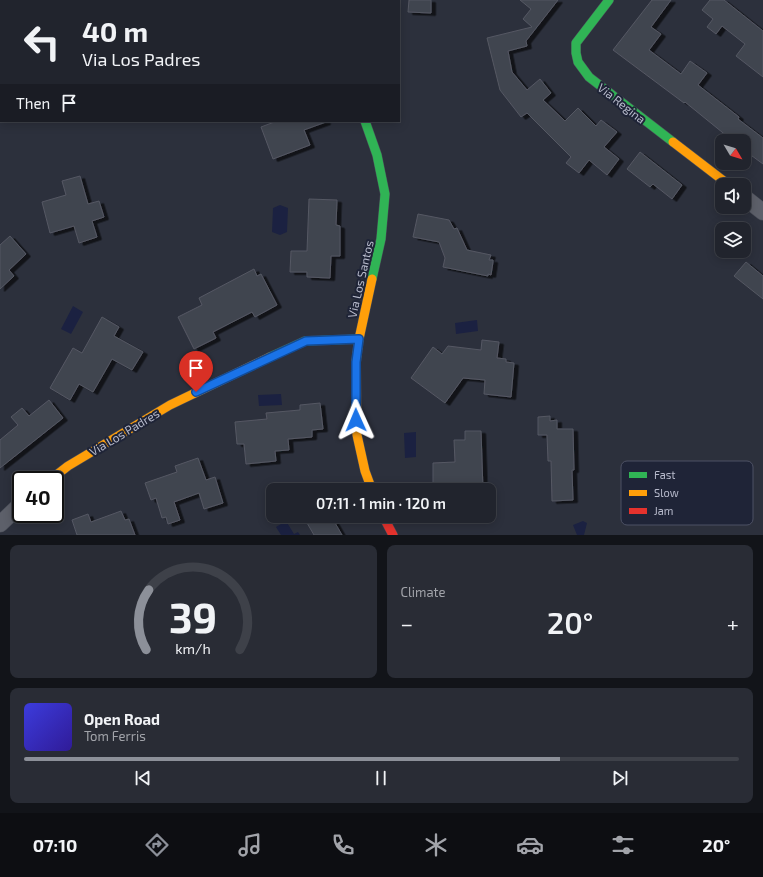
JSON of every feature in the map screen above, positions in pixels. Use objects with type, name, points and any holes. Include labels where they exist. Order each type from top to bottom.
[{"type":"street","name":"Via Regina","points":[[609,0],[576,42],[576,56],[582,69],[589,77],[720,178]]},
{"type":"street","name":"Via Los Santos","points":[[364,122],[377,155],[385,194],[381,239],[359,339],[356,362],[357,435],[365,471],[369,483]]},
{"type":"street","points":[[751,203],[763,212]]},
{"type":"street","name":"Via Los Padres","points":[[62,471],[170,405],[306,341],[359,339]]},
{"type":"street","points":[[0,524],[12,513]]},
{"type":"street","points":[[387,523],[393,535]]},
{"type":"water","points":[[280,205],[288,208],[287,232],[280,235],[272,232],[273,208]]},
{"type":"water","points":[[73,306],[83,312],[71,334],[61,329]]},
{"type":"water","points":[[477,320],[478,331],[456,334],[455,323]]},
{"type":"water","points":[[281,394],[282,405],[259,406],[258,395]]},
{"type":"water","points":[[416,432],[416,457],[405,458],[404,433]]},
{"type":"water","points":[[583,521],[587,523],[584,535],[577,535],[573,525]]},
{"type":"water","points":[[283,523],[287,523],[294,534],[298,532],[300,535],[281,535],[276,527]]},
{"type":"building","points":[[409,0],[431,0],[431,13],[408,12]]},
{"type":"building","points":[[520,0],[558,0],[526,41],[527,46],[508,51],[512,72],[527,90],[540,79],[551,93],[543,100],[565,121],[578,108],[596,126],[601,120],[617,132],[604,147],[619,159],[607,175],[589,160],[579,173],[566,163],[571,157],[527,113],[521,117],[500,90],[487,38],[532,27],[523,19],[531,9]]},
{"type":"building","points":[[652,0],[671,0],[651,27],[661,34],[649,50],[681,74],[690,61],[707,73],[698,85],[763,138],[763,164],[751,155],[751,134],[724,134],[685,102],[684,103],[613,50]]},
{"type":"building","points":[[710,0],[724,0],[763,31],[763,77],[736,56],[745,44],[722,26],[716,34],[707,27],[713,19],[702,10]]},
{"type":"building","points":[[274,122],[326,122],[304,130],[310,145],[273,159],[261,127]]},
{"type":"building","points":[[640,152],[682,185],[672,199],[653,184],[650,187],[627,169]]},
{"type":"building","points":[[80,176],[88,204],[99,201],[104,217],[92,221],[97,237],[79,243],[74,226],[50,233],[42,202],[66,195],[62,181]]},
{"type":"building","points":[[309,199],[337,200],[336,225],[340,226],[340,256],[331,256],[330,278],[307,277],[307,272],[290,272],[291,251],[307,251]]},
{"type":"building","points":[[418,214],[449,220],[454,229],[457,228],[467,250],[491,255],[489,260],[493,260],[493,262],[491,275],[488,274],[488,276],[443,267],[445,258],[439,242],[413,237]]},
{"type":"building","points":[[10,236],[26,254],[9,270],[14,276],[0,289],[0,245]]},
{"type":"building","points":[[746,262],[763,276],[763,299],[734,276]]},
{"type":"building","points":[[254,269],[257,276],[261,274],[277,305],[255,317],[252,312],[213,332],[216,338],[194,349],[178,317],[202,305],[199,298]]},
{"type":"building","points":[[102,317],[119,327],[114,336],[143,352],[132,370],[112,359],[93,392],[79,384],[70,400],[50,388],[73,348],[82,353]]},
{"type":"building","points":[[482,340],[499,342],[497,358],[506,359],[506,362],[514,363],[511,397],[484,394],[485,380],[463,378],[445,403],[411,378],[433,347],[442,354],[448,346],[481,350]]},
{"type":"building","points":[[49,400],[63,418],[0,468],[0,440],[18,425],[11,417],[22,408],[29,416]]},
{"type":"building","points":[[320,403],[323,429],[312,430],[312,437],[288,439],[289,450],[275,451],[276,461],[246,464],[244,444],[237,444],[235,422],[267,419],[266,413],[300,410],[300,405]]},
{"type":"building","points":[[550,416],[550,421],[557,420],[557,429],[573,429],[573,500],[552,501],[551,461],[548,461],[547,435],[538,435],[538,417]]},
{"type":"building","points":[[465,431],[481,431],[483,483],[433,483],[433,463],[455,462],[454,440],[465,440]]},
{"type":"building","points":[[198,458],[206,480],[215,477],[223,503],[204,509],[199,493],[174,502],[180,520],[168,524],[166,517],[162,518],[156,498],[151,500],[145,483],[177,472],[175,466]]},
{"type":"building","points":[[121,511],[125,520],[129,519],[135,535],[77,535],[72,520],[88,514],[91,522]]},
{"type":"building","points":[[307,523],[335,523],[342,535],[314,535]]},
{"type":"traffic: fast","points":[[609,0],[576,43],[578,62],[589,77],[673,142]]},
{"type":"traffic: fast","points":[[365,122],[377,155],[385,194],[381,239],[372,279]]},
{"type":"traffic: fast","points":[[270,357],[305,341],[359,339]]},
{"type":"traffic: slow","points":[[673,142],[720,178]]},
{"type":"traffic: slow","points":[[369,483],[365,471],[357,435],[356,362],[359,339],[372,279]]},
{"type":"traffic: slow","points":[[62,471],[170,405],[270,357]]},
{"type":"traffic: jam","points":[[387,523],[393,535]]},
{"type":"route","points":[[196,392],[306,341],[359,339],[356,362],[356,420]]}]
